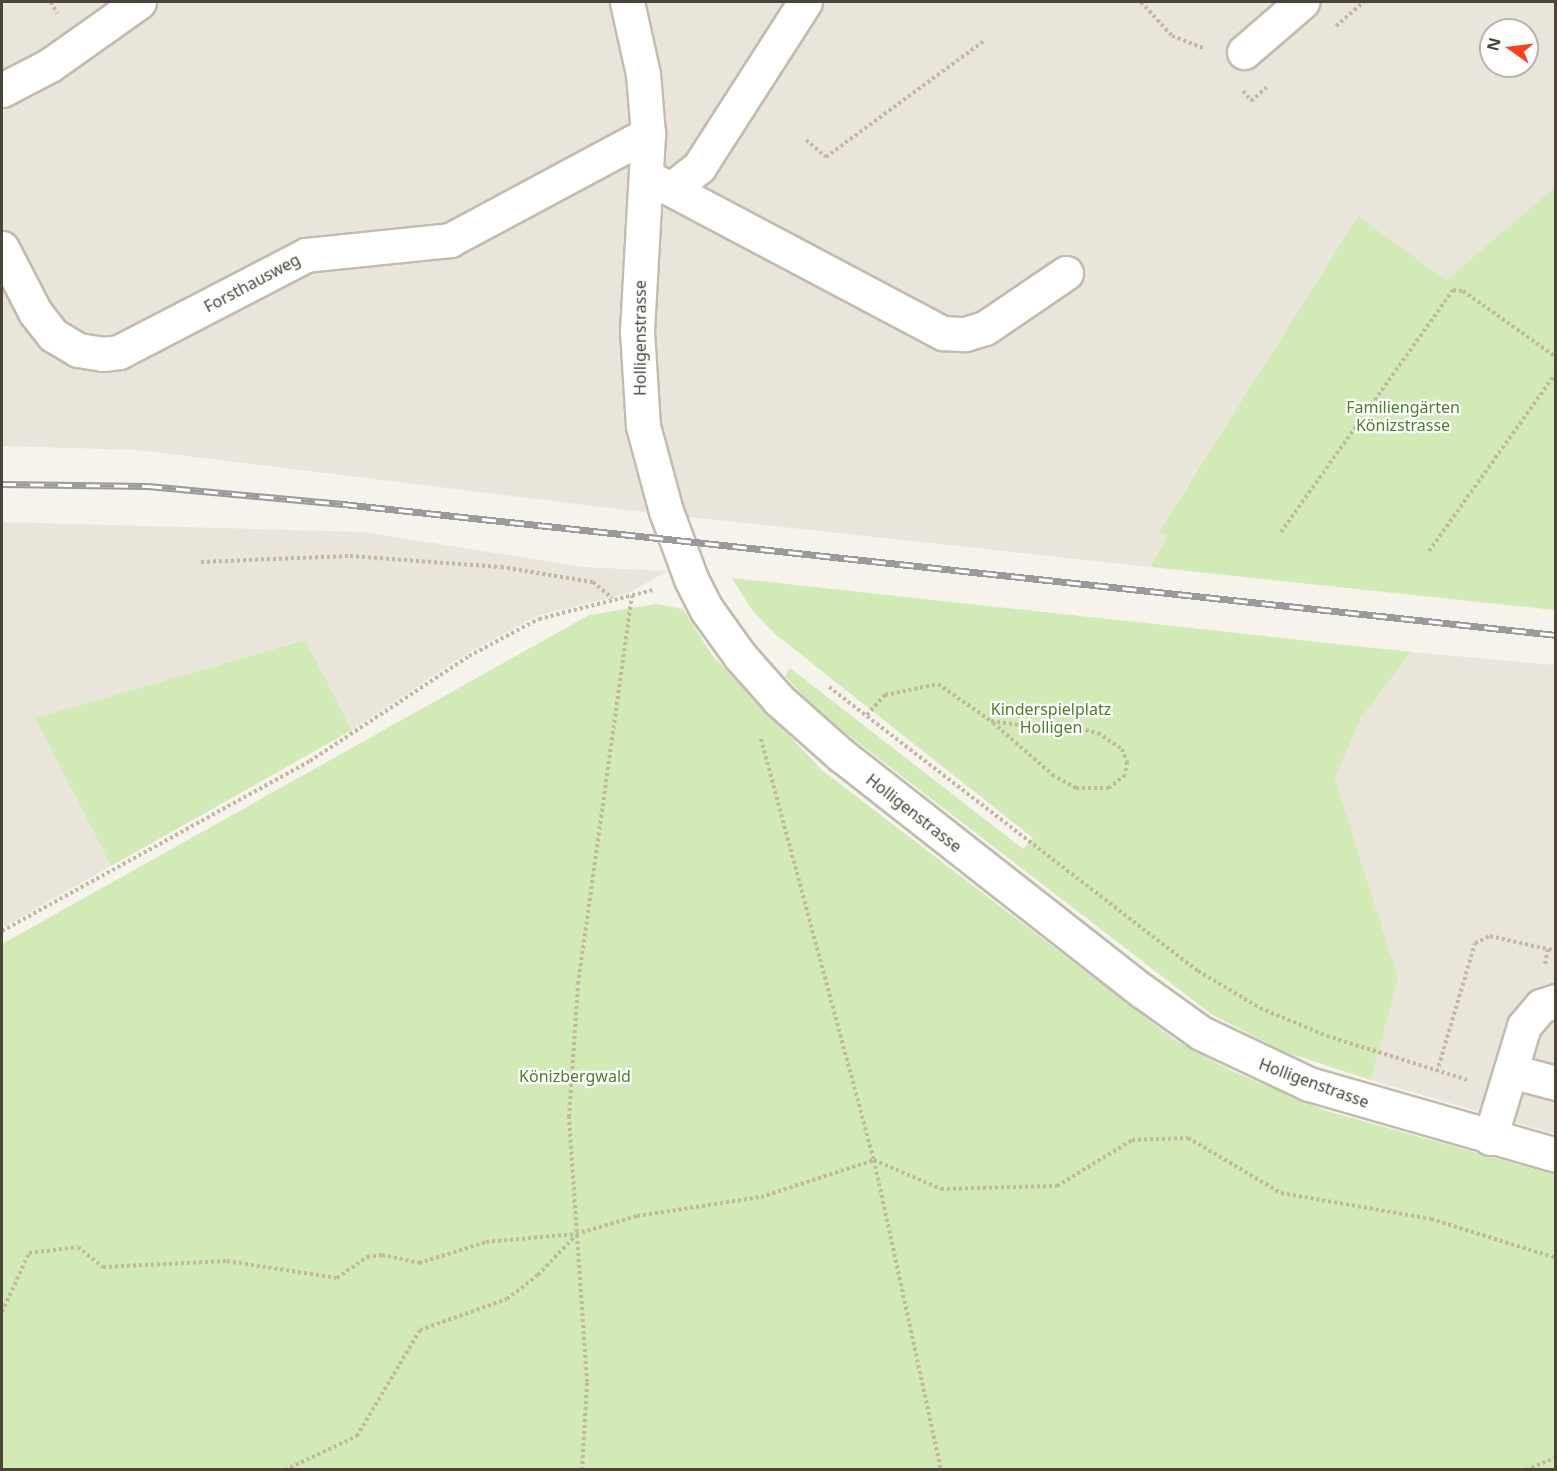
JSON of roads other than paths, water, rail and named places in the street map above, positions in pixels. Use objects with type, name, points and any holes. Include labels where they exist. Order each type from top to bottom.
[{"type":"street","name":"Holligenstrasse","points":[[627,2],[643,74],[648,134],[659,183],[637,331],[643,426],[666,512],[691,579],[707,610],[758,678],[841,755],[1201,1033],[1309,1084],[1490,1138],[1556,1155]]},
{"type":"street","points":[[659,183],[699,167],[805,2]]},
{"type":"street","points":[[1244,52],[1302,2]]},
{"type":"street","points":[[2,90],[50,65],[127,11]]},
{"type":"street","name":"Forsthausweg","points":[[2,248],[35,312],[53,335],[66,345],[91,353],[119,352],[306,255],[450,240],[648,134]]},
{"type":"street","points":[[659,183],[943,333],[964,334],[985,328],[1066,273]]},
{"type":"street","points":[[1490,1138],[1524,1026],[1541,1006],[1556,1001]]},
{"type":"street","points":[[1511,1071],[1556,1083]]},
{"type":"railway","points":[[2,484],[148,486],[343,504],[1556,635]]},
{"type":"park label","name":"Familiengärten Könizstrasse","points":[[1403,416]]},
{"type":"park label","name":"Kinderspielplatz Holligen","points":[[1051,718]]},
{"type":"park label","name":"Könizbergwald","points":[[575,1076]]}]
